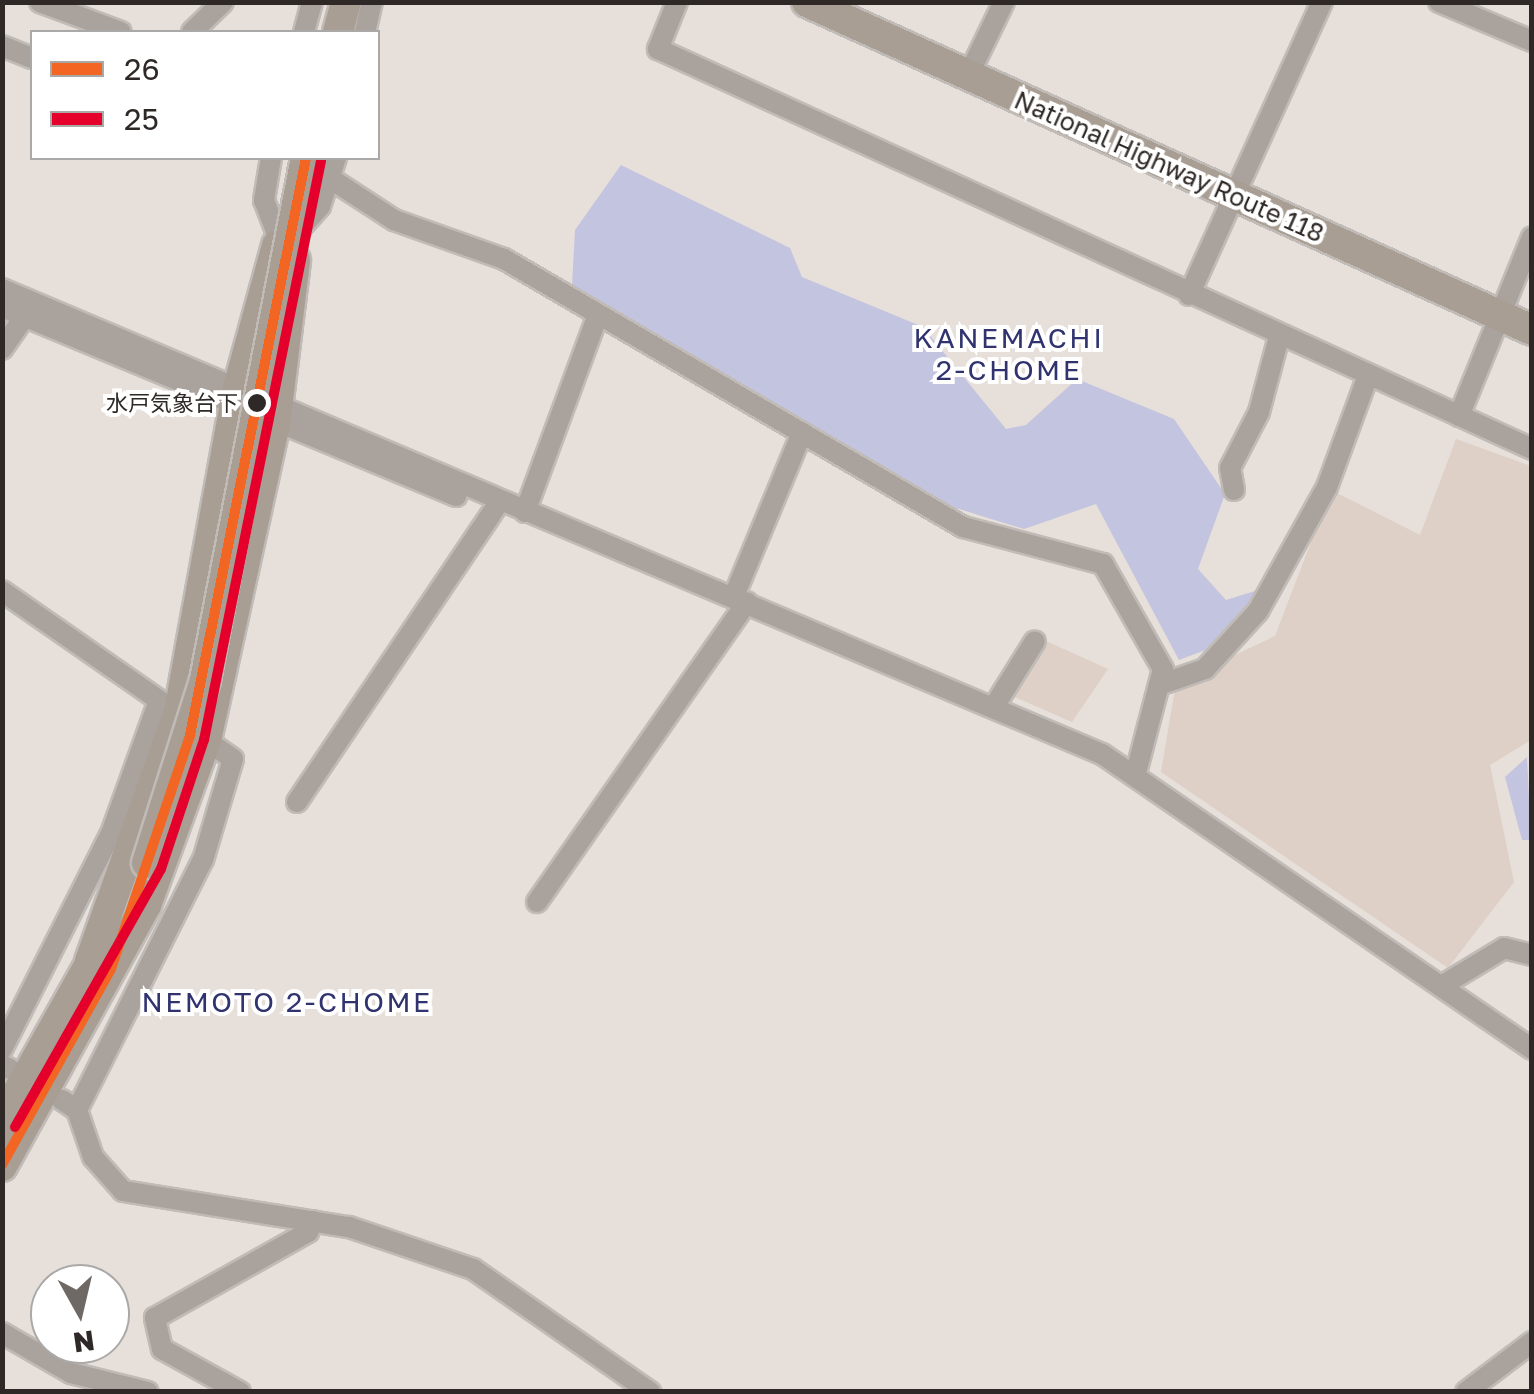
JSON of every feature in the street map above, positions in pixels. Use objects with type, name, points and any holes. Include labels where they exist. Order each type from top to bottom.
[{"type":"highway","points":[[338,30],[345,2]]},
{"type":"highway","name":"National Highway Route 118","points":[[807,2],[1532,330]]},
{"type":"highway","points":[[100,965],[168,708],[236,398],[287,236],[304,160]]},
{"type":"highway","points":[[2,1166],[147,863],[205,680],[304,160]]},
{"type":"highway","points":[[2,1120],[174,838],[206,740],[277,415],[287,236]]},
{"type":"street","points":[[40,2],[116,30]]},
{"type":"street","points":[[194,30],[223,2]]},
{"type":"street","points":[[305,30],[312,2]]},
{"type":"street","points":[[365,30],[372,2]]},
{"type":"street","points":[[677,2],[658,50],[1367,378],[1532,449]]},
{"type":"street","points":[[968,76],[1004,2]]},
{"type":"street","points":[[1189,295],[1238,199],[1322,2]]},
{"type":"street","points":[[1439,2],[1532,41]]},
{"type":"street","points":[[2,46],[30,57]]},
{"type":"street","points":[[270,160],[264,200],[287,236],[311,223],[336,160]]},
{"type":"street","points":[[331,179],[394,220],[504,259],[963,527],[1104,564],[1163,669],[1136,773]]},
{"type":"street","points":[[1459,416],[1532,237]]},
{"type":"street","points":[[2,289],[236,398]]},
{"type":"street","points":[[2,307],[236,398],[495,509],[634,554]]},
{"type":"street","points":[[524,512],[598,315]]},
{"type":"street","points":[[2,349],[25,316]]},
{"type":"street","points":[[1234,490],[1230,468],[1259,412],[1279,337]]},
{"type":"street","points":[[1159,685],[1205,669],[1258,611],[1327,487],[1367,378]]},
{"type":"street","points":[[277,415],[634,554],[995,706],[1136,773],[1443,984],[1532,1050]]},
{"type":"street","points":[[537,902],[741,599],[802,434]]},
{"type":"street","points":[[298,802],[495,509]]},
{"type":"street","points":[[2,591],[168,708],[5,1061]]},
{"type":"street","points":[[995,706],[1035,641]]},
{"type":"street","points":[[206,740],[233,759],[202,860],[69,1105],[92,1157],[123,1191],[313,1221],[500,1283],[650,1392]]},
{"type":"street","points":[[1443,984],[1504,948],[1532,955]]},
{"type":"street","points":[[240,1392],[162,1348],[155,1318],[308,1232],[313,1221]]},
{"type":"street","points":[[2,1333],[71,1373],[148,1392]]},
{"type":"street","points":[[1466,1392],[1532,1342]]},
{"type":"shaded area","points":[[621,165],[790,248],[802,277],[923,327],[1006,429],[1026,425],[1077,379],[1174,419],[1225,494],[1198,569],[1226,600],[1278,584],[1258,630],[1179,660],[1096,504],[1024,529],[904,492],[572,286],[575,230]]},
{"type":"shaded area","points":[[1456,439],[1531,466],[1531,740],[1490,765],[1514,882],[1448,968],[1161,772],[1176,683],[1275,636],[1331,490],[1420,535]]},
{"type":"shaded area","points":[[1046,641],[1108,669],[1072,722],[1010,695]]},
{"type":"shaded area","points":[[1527,757],[1531,840],[1522,840],[1505,777]]},
{"type":"transit line","name":"26","points":[[2,1165],[111,969],[190,735],[306,160]]},
{"type":"transit line","name":"25","points":[[15,1127],[161,869],[204,740],[321,161]]},
{"type":"place","name":"水戸気象台下","points":[[257,403]]},
{"type":"district","name":"KANEMACHI 2-CHOME","points":[[1009,354]]},
{"type":"district","name":"NEMOTO 2-CHOME","points":[[287,1002]]}]
